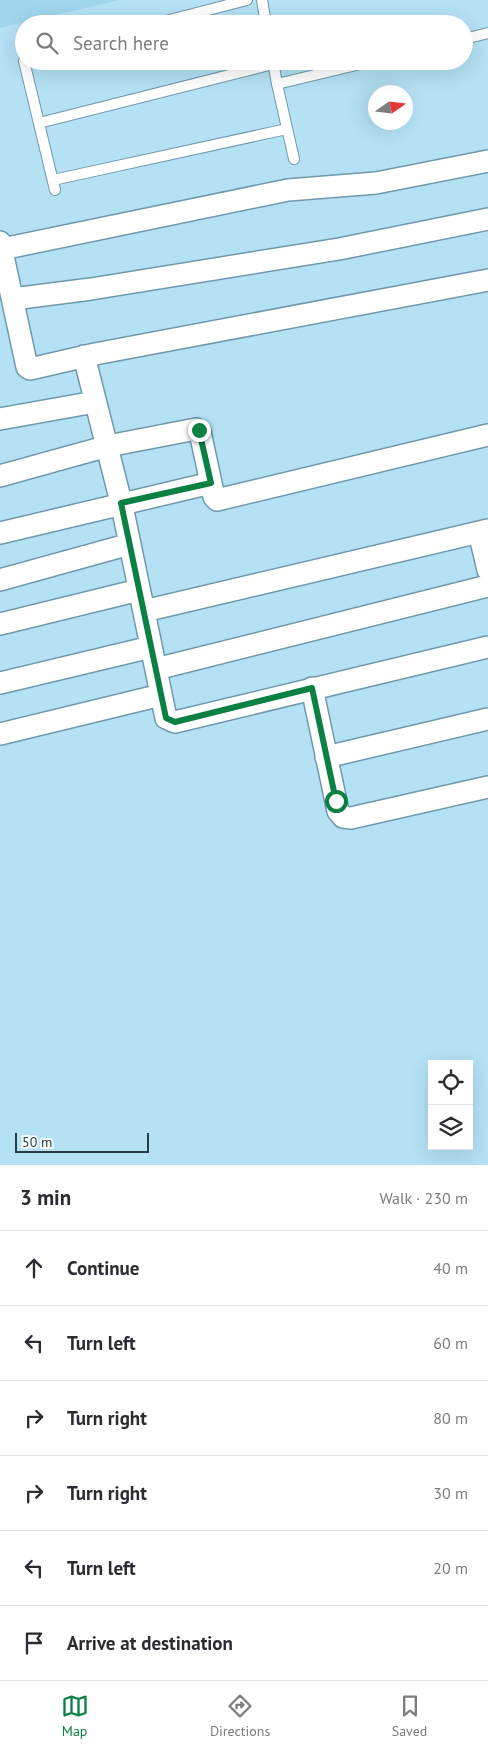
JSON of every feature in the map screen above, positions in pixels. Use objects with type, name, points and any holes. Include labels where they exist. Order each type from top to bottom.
[{"type":"street","points":[[488,161],[376,183],[288,190],[1,245],[28,369],[84,356],[488,280]]},
{"type":"street","points":[[13,299],[91,289],[339,249],[488,219]]},
{"type":"street","points":[[84,356],[121,503],[166,718],[175,722],[488,647]]},
{"type":"street","points":[[0,419],[95,402]]},
{"type":"street","points":[[0,476],[106,446],[196,428],[200,432],[214,497],[217,500],[488,435]]},
{"type":"street","points":[[0,533],[211,483]]},
{"type":"street","points":[[144,611],[484,531],[488,570]]},
{"type":"street","points":[[0,580],[130,544]]},
{"type":"street","points":[[156,669],[488,586]]},
{"type":"street","points":[[0,624],[139,590]]},
{"type":"street","points":[[0,683],[151,647]]},
{"type":"street","points":[[312,688],[338,811],[343,816],[351,818],[488,787]]},
{"type":"street","points":[[0,734],[161,695]]},
{"type":"street","points":[[326,757],[488,719]]},
{"type":"lane","points":[[189,15],[247,0]]},
{"type":"lane","points":[[262,0],[264,15]]},
{"type":"lane","points":[[473,37],[488,33]]},
{"type":"lane","points":[[27,70],[54,185],[287,130]]},
{"type":"lane","points":[[39,123],[246,70]]},
{"type":"lane","points":[[274,70],[294,159]]},
{"type":"lane","points":[[277,84],[335,70]]},
{"type":"shaded area","points":[[0,0],[119,0],[55,15],[15,15],[15,24],[0,28]]},
{"type":"route","points":[[199,430],[211,483],[121,503],[166,718],[175,722],[312,688],[336,801]]}]
